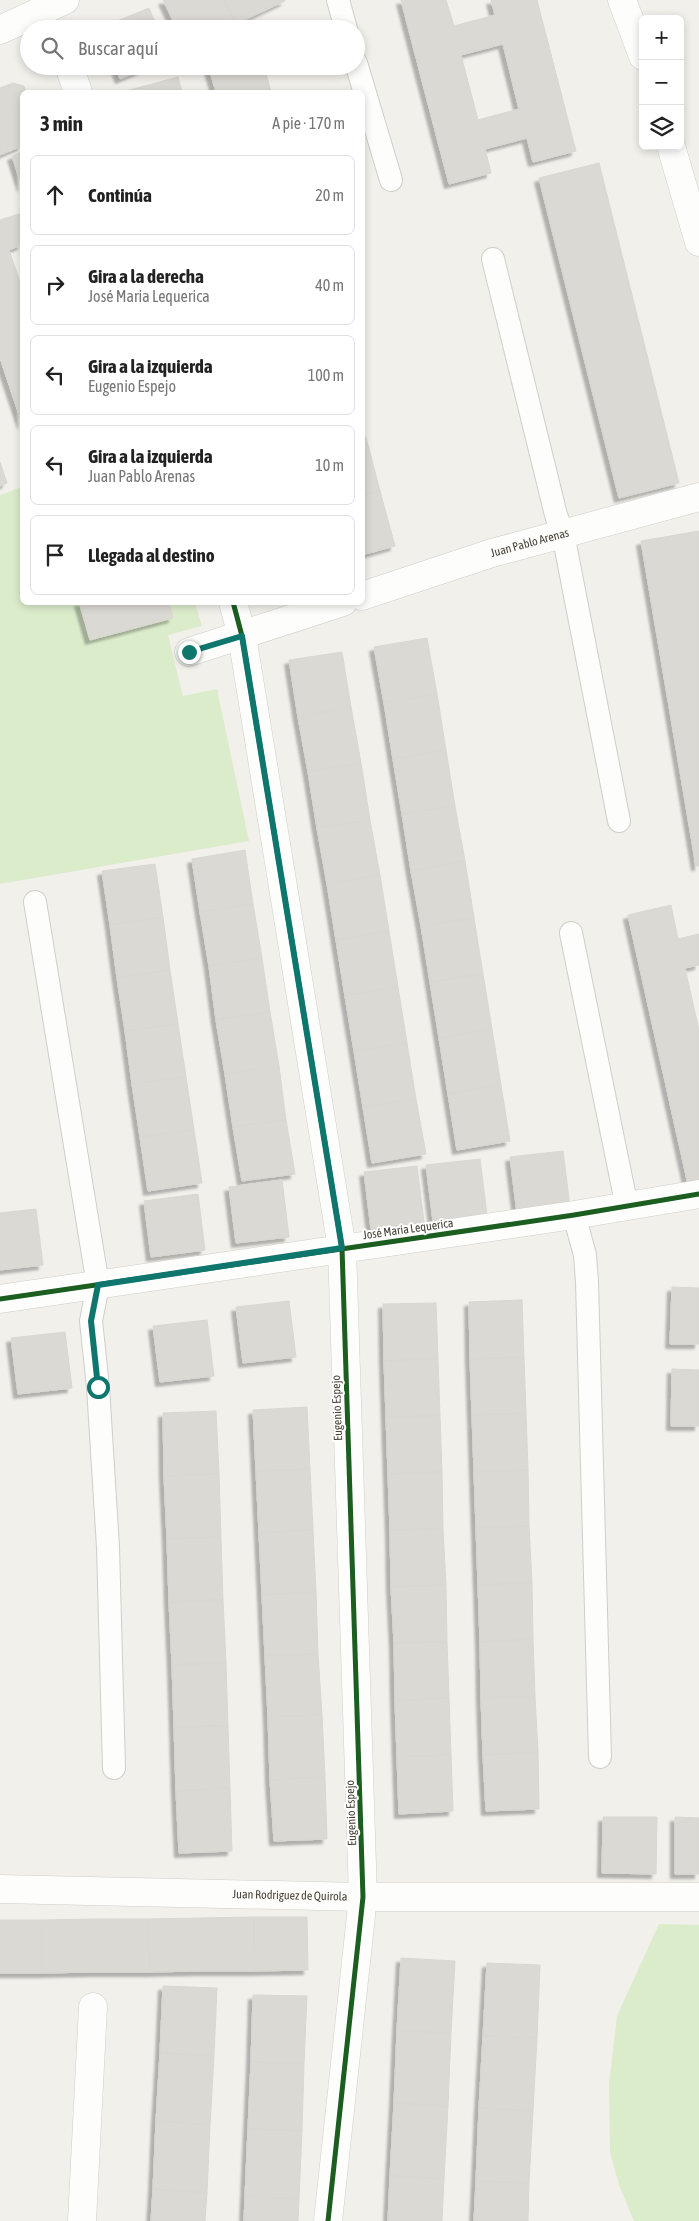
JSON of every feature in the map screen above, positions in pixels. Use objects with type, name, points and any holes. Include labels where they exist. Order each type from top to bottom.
[{"type":"street","points":[[622,0],[639,45]]},
{"type":"street","points":[[26,20],[55,9]]},
{"type":"street","points":[[0,30],[20,22]]},
{"type":"street","points":[[72,75],[77,90]]},
{"type":"street","points":[[672,150],[699,242]]},
{"type":"street","name":"Juan Pablo Arenas","points":[[365,595],[492,553],[699,497]]},
{"type":"street","name":"Eugenio Espejo","points":[[234,605],[242,636],[342,1248],[363,1897],[328,2221]]},
{"type":"street","points":[[189,652],[334,605]]},
{"type":"street","name":"José Maria Lequerica","points":[[0,1299],[574,1215],[699,1194]]},
{"type":"street","name":"Juan Rodriguez de Quirola","points":[[0,1889],[363,1897],[699,1897]]},
{"type":"street","points":[[82,2221],[92,2008]]},
{"type":"lane","points":[[338,0],[344,20]]},
{"type":"lane","points":[[360,75],[364,90]]},
{"type":"lane","points":[[365,93],[391,180]]},
{"type":"lane","points":[[493,259],[556,515],[564,534],[619,821]]},
{"type":"lane","points":[[36,902],[98,1285],[91,1321],[98,1387],[108,1547],[114,1768]]},
{"type":"lane","points":[[571,933],[627,1207]]},
{"type":"lane","points":[[574,1215],[585,1255],[587,1282],[600,1757]]},
{"type":"green space","points":[[20,488],[20,605],[196,605],[202,626],[168,635],[183,696],[217,689],[249,841],[0,884],[0,495]]},
{"type":"green space","points":[[659,1924],[699,1925],[699,2221],[634,2221],[620,2188],[610,2153],[609,2084],[617,2016]]},
{"type":"building","points":[[163,0],[224,0],[234,20],[173,20]]},
{"type":"building","points":[[224,0],[285,0],[245,20],[234,20]]},
{"type":"building","points":[[401,0],[446,0],[454,26],[495,15],[491,0],[537,0],[576,151],[533,162],[527,138],[485,149],[491,173],[449,184]],"holes":[[[503,44],[519,109],[478,120],[461,55]]]},
{"type":"building","points":[[149,8],[154,20],[120,20]]},
{"type":"building","points":[[118,75],[130,75],[120,79]]},
{"type":"building","points":[[211,75],[266,75],[270,90],[215,90]]},
{"type":"building","points":[[178,77],[181,90],[130,90]]},
{"type":"building","points":[[13,83],[24,86],[25,90],[20,90],[20,147],[0,155],[0,88]]},
{"type":"building","points":[[20,153],[20,181],[12,156]]},
{"type":"building","points":[[599,163],[679,483],[619,498],[539,178]]},
{"type":"building","points":[[20,214],[20,246],[9,250],[20,282],[20,418],[0,358],[0,220]]},
{"type":"building","points":[[365,437],[380,491],[365,495]]},
{"type":"building","points":[[0,462],[7,483],[0,486]]},
{"type":"building","points":[[380,491],[395,546],[365,554],[365,495]]},
{"type":"building","points":[[699,531],[699,866],[696,866],[641,541]]},
{"type":"building","points":[[80,605],[170,605],[173,618],[90,640]]},
{"type":"building","points":[[427,638],[437,694],[384,703],[374,647]]},
{"type":"building","points":[[342,652],[351,707],[298,717],[289,660]]},
{"type":"building","points":[[437,694],[446,750],[393,759],[384,703]]},
{"type":"building","points":[[351,707],[361,763],[308,772],[298,717]]},
{"type":"building","points":[[446,750],[455,806],[402,814],[393,759]]},
{"type":"building","points":[[361,763],[370,820],[317,828],[308,772]]},
{"type":"building","points":[[455,806],[465,861],[411,871],[402,814]]},
{"type":"building","points":[[370,820],[380,875],[327,884],[317,828]]},
{"type":"building","points":[[245,850],[253,904],[200,912],[192,859]]},
{"type":"building","points":[[465,861],[474,918],[421,926],[411,871]]},
{"type":"building","points":[[155,864],[163,917],[110,925],[102,871]]},
{"type":"building","points":[[380,875],[389,931],[336,940],[327,884]]},
{"type":"building","points":[[253,904],[262,958],[209,966],[200,912]]},
{"type":"building","points":[[671,905],[678,939],[699,934],[699,965],[685,968],[699,1030],[699,1187],[689,1189],[628,915]]},
{"type":"building","points":[[163,917],[170,970],[117,978],[110,925]]},
{"type":"building","points":[[474,918],[483,974],[430,982],[421,926]]},
{"type":"building","points":[[389,931],[398,987],[345,996],[336,940]]},
{"type":"building","points":[[262,958],[270,1012],[216,1020],[209,966]]},
{"type":"building","points":[[170,970],[178,1024],[125,1031],[117,978]]},
{"type":"building","points":[[483,974],[492,1029],[439,1038],[430,982]]},
{"type":"building","points":[[398,987],[407,1043],[354,1051],[345,996]]},
{"type":"building","points":[[270,1012],[279,1066],[225,1074],[216,1020]]},
{"type":"building","points":[[178,1024],[186,1077],[132,1084],[125,1031]]},
{"type":"building","points":[[492,1029],[501,1085],[448,1094],[439,1038]]},
{"type":"building","points":[[407,1043],[416,1099],[363,1107],[354,1051]]},
{"type":"building","points":[[279,1066],[286,1120],[233,1127],[225,1074]]},
{"type":"building","points":[[186,1077],[194,1130],[140,1137],[132,1084]]},
{"type":"building","points":[[501,1085],[510,1141],[457,1150],[448,1094]]},
{"type":"building","points":[[416,1099],[426,1154],[372,1163],[363,1107]]},
{"type":"building","points":[[286,1120],[295,1174],[242,1181],[233,1127]]},
{"type":"building","points":[[194,1130],[202,1183],[148,1191],[140,1137]]},
{"type":"building","points":[[563,1151],[570,1207],[517,1213],[510,1157]]},
{"type":"building","points":[[480,1159],[487,1215],[433,1221],[426,1165]]},
{"type":"building","points":[[417,1166],[424,1222],[371,1229],[364,1172]]},
{"type":"building","points":[[282,1180],[289,1237],[236,1243],[229,1187]]},
{"type":"building","points":[[198,1194],[205,1250],[151,1257],[144,1201]]},
{"type":"building","points":[[36,1209],[43,1265],[0,1270],[0,1213]]},
{"type":"building","points":[[672,1287],[699,1288],[699,1344],[670,1344]]},
{"type":"building","points":[[522,1300],[524,1357],[470,1359],[469,1302]]},
{"type":"building","points":[[289,1301],[296,1357],[243,1363],[236,1307]]},
{"type":"building","points":[[436,1303],[438,1359],[384,1361],[383,1304]]},
{"type":"building","points":[[207,1320],[214,1376],[160,1382],[153,1326]]},
{"type":"building","points":[[65,1332],[72,1388],[18,1394],[11,1338]]},
{"type":"building","points":[[524,1357],[526,1413],[472,1415],[470,1359]]},
{"type":"building","points":[[438,1359],[440,1416],[386,1417],[384,1361]]},
{"type":"building","points":[[672,1369],[699,1370],[699,1426],[671,1426]]},
{"type":"building","points":[[307,1407],[310,1469],[256,1471],[253,1410]]},
{"type":"building","points":[[216,1411],[219,1474],[164,1476],[163,1413]]},
{"type":"building","points":[[526,1413],[528,1470],[474,1472],[472,1415]]},
{"type":"building","points":[[440,1416],[442,1472],[388,1474],[386,1417]]},
{"type":"building","points":[[310,1469],[313,1530],[259,1533],[256,1471]]},
{"type":"building","points":[[528,1470],[529,1526],[476,1528],[474,1472]]},
{"type":"building","points":[[442,1472],[443,1529],[390,1530],[388,1474]]},
{"type":"building","points":[[219,1474],[221,1537],[167,1539],[164,1476]]},
{"type":"building","points":[[529,1526],[532,1583],[478,1585],[476,1528]]},
{"type":"building","points":[[443,1529],[446,1585],[391,1587],[390,1530]]},
{"type":"building","points":[[313,1530],[316,1592],[262,1595],[259,1533]]},
{"type":"building","points":[[221,1537],[223,1600],[169,1602],[167,1539]]},
{"type":"building","points":[[532,1583],[533,1639],[480,1642],[478,1585]]},
{"type":"building","points":[[446,1585],[447,1642],[394,1643],[391,1587]]},
{"type":"building","points":[[316,1592],[318,1654],[265,1656],[262,1595]]},
{"type":"building","points":[[223,1600],[226,1663],[172,1665],[169,1602]]},
{"type":"building","points":[[533,1639],[535,1696],[481,1698],[480,1642]]},
{"type":"building","points":[[447,1642],[449,1698],[395,1701],[394,1643]]},
{"type":"building","points":[[318,1654],[322,1715],[268,1717],[265,1656]]},
{"type":"building","points":[[226,1663],[228,1726],[174,1727],[172,1665]]},
{"type":"building","points":[[535,1696],[538,1752],[483,1755],[481,1698]]},
{"type":"building","points":[[449,1698],[451,1755],[397,1757],[395,1701]]},
{"type":"building","points":[[322,1715],[325,1777],[270,1780],[268,1717]]},
{"type":"building","points":[[228,1726],[230,1788],[176,1791],[174,1727]]},
{"type":"building","points":[[538,1752],[539,1809],[486,1811],[483,1755]]},
{"type":"building","points":[[451,1755],[453,1811],[399,1814],[397,1757]]},
{"type":"building","points":[[325,1777],[327,1839],[274,1841],[270,1780]]},
{"type":"building","points":[[230,1788],[232,1851],[179,1853],[176,1791]]},
{"type":"building","points":[[603,1817],[657,1817],[656,1874],[602,1873]]},
{"type":"building","points":[[675,1817],[699,1818],[699,1874],[675,1874]]},
{"type":"building","points":[[254,1917],[255,1971],[201,1971],[201,1918]]},
{"type":"building","points":[[254,1917],[307,1917],[308,1970],[255,1971]]},
{"type":"building","points":[[201,1918],[201,1971],[149,1972],[148,1919]]},
{"type":"building","points":[[95,1919],[95,1972],[42,1973],[42,1920]]},
{"type":"building","points":[[95,1919],[148,1919],[149,1972],[95,1972]]},
{"type":"building","points":[[0,1920],[42,1920],[42,1973],[0,1973]]},
{"type":"building","points":[[401,1958],[455,1961],[451,2033],[397,2031]]},
{"type":"building","points":[[487,1963],[540,1965],[537,2038],[483,2036]]},
{"type":"building","points":[[163,1986],[217,1988],[214,2056],[160,2053]]},
{"type":"building","points":[[253,1995],[307,1996],[304,2064],[251,2062]]},
{"type":"building","points":[[397,2031],[451,2033],[448,2106],[394,2103]]},
{"type":"building","points":[[483,2036],[537,2038],[533,2111],[479,2108]]},
{"type":"building","points":[[160,2053],[214,2056],[210,2125],[156,2121]]},
{"type":"building","points":[[251,2062],[304,2064],[302,2131],[248,2129]]},
{"type":"building","points":[[394,2103],[448,2106],[444,2179],[390,2176]]},
{"type":"building","points":[[479,2108],[533,2111],[529,2183],[476,2181]]},
{"type":"building","points":[[156,2121],[210,2125],[207,2193],[153,2189]]},
{"type":"building","points":[[248,2129],[302,2131],[299,2199],[245,2196]]},
{"type":"building","points":[[390,2176],[444,2179],[442,2221],[388,2221]]},
{"type":"building","points":[[476,2181],[529,2183],[528,2221],[474,2221]]},
{"type":"building","points":[[153,2189],[207,2193],[205,2221],[151,2221]]},
{"type":"building","points":[[245,2196],[299,2199],[298,2221],[244,2221]]},
{"type":"cycle path","points":[[234,605],[242,636],[342,1248],[363,1897],[328,2221]]},
{"type":"cycle path","points":[[0,1299],[574,1215],[699,1194]]},
{"type":"route","points":[[98,1387],[91,1321],[98,1285],[342,1248],[242,636],[189,652]]}]
